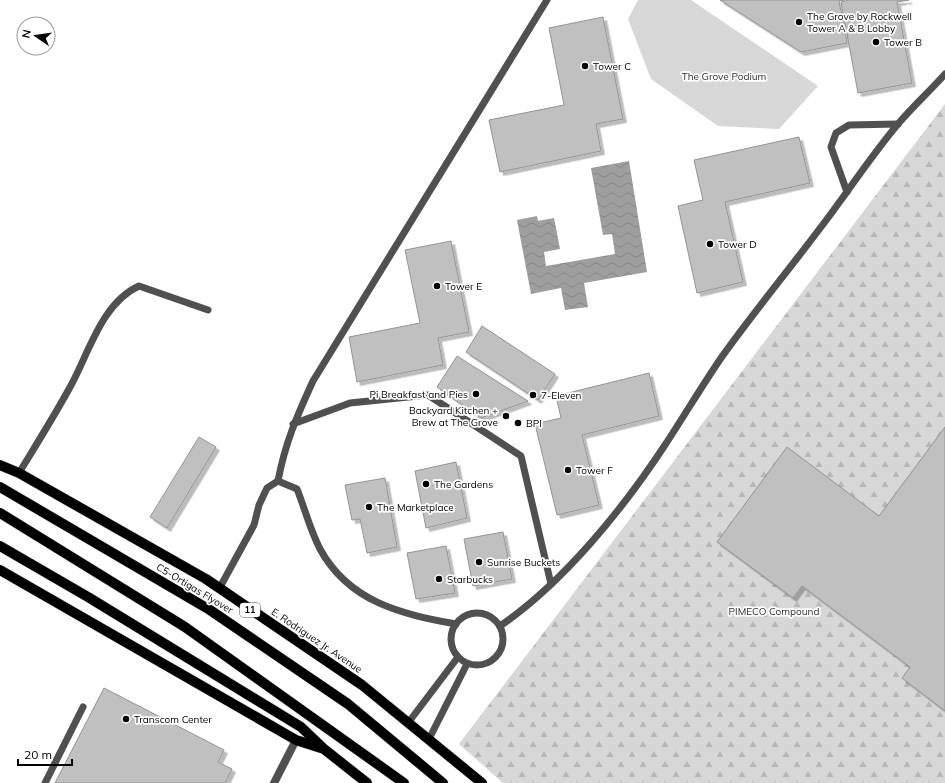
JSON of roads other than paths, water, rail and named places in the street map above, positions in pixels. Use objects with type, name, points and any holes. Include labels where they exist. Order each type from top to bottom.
[{"type":"main road","name":"E. Rodriguez Jr. Avenue","points":[[0,464],[19,473],[219,589],[362,685],[482,783]]},
{"type":"main road","name":"C5-Ortigas Flyover","points":[[0,488],[210,610],[348,704],[443,783]]},
{"type":"main road","points":[[0,513],[185,627],[404,783]]},
{"type":"main road","points":[[0,546],[88,597],[301,727],[324,749],[367,783]]},
{"type":"main road","points":[[0,570],[296,740],[324,749]]},
{"type":"street","points":[[274,783],[296,740]]},
{"type":"lane","points":[[219,589],[254,525],[259,505],[268,488],[278,481],[284,452],[293,424],[313,381],[547,0]]},
{"type":"lane","points":[[500,626],[526,608],[551,584],[582,552],[631,492],[664,446],[721,358],[898,124],[945,74]]},
{"type":"lane","points":[[847,192],[831,147],[836,133],[849,125],[898,124]]},
{"type":"lane","points":[[19,473],[69,389],[87,350],[117,301],[129,291],[139,286],[208,310]]},
{"type":"lane","points":[[293,424],[350,404],[428,395],[521,456],[551,584]]},
{"type":"lane","points":[[278,481],[296,489],[320,548],[330,565],[345,581],[361,594],[390,609],[409,615],[456,624]]},
{"type":"lane","points":[[478,613],[494,618],[500,626],[503,642],[501,651],[494,659],[480,665],[467,664],[458,657],[453,650],[451,641],[452,631],[456,624],[470,614],[478,613]]},
{"type":"lane","points":[[408,723],[458,657]]},
{"type":"lane","points":[[429,739],[467,664]]},
{"type":"lane","points":[[45,783],[83,707]]},
{"type":"water","points":[[629,161],[647,272],[584,283],[588,307],[565,310],[561,288],[531,294],[517,220],[537,216],[538,221],[554,218],[560,249],[544,252],[546,266],[615,254],[612,234],[603,235],[591,168]]},
{"type":"place","name":"The Grove by Rockwell Tower A & B Lobby","points":[[799,22]]},
{"type":"place","name":"Tower B","points":[[876,42]]},
{"type":"place","name":"Tower C","points":[[585,66]]},
{"type":"place","name":"Tower D","points":[[710,244]]},
{"type":"place","name":"Tower E","points":[[437,286]]},
{"type":"place","name":"Pi Breakfast and Pies","points":[[476,394]]},
{"type":"place","name":"7-Eleven","points":[[533,395]]},
{"type":"place","name":"Backyard Kitchen + Brew at The Grove","points":[[506,416]]},
{"type":"place","name":"BPI","points":[[518,423]]},
{"type":"place","name":"Tower F","points":[[568,470]]},
{"type":"place","name":"The Gardens","points":[[426,484]]},
{"type":"place","name":"The Marketplace","points":[[369,507]]},
{"type":"place","name":"Sunrise Buckets","points":[[479,562]]},
{"type":"place","name":"Starbucks","points":[[439,579]]},
{"type":"place","name":"Transcom Center","points":[[126,719]]},
{"type":"park label","name":"The Grove Podium","points":[[724,76]]},
{"type":"park label","name":"PIMECO Compound","points":[[774,611]]}]
